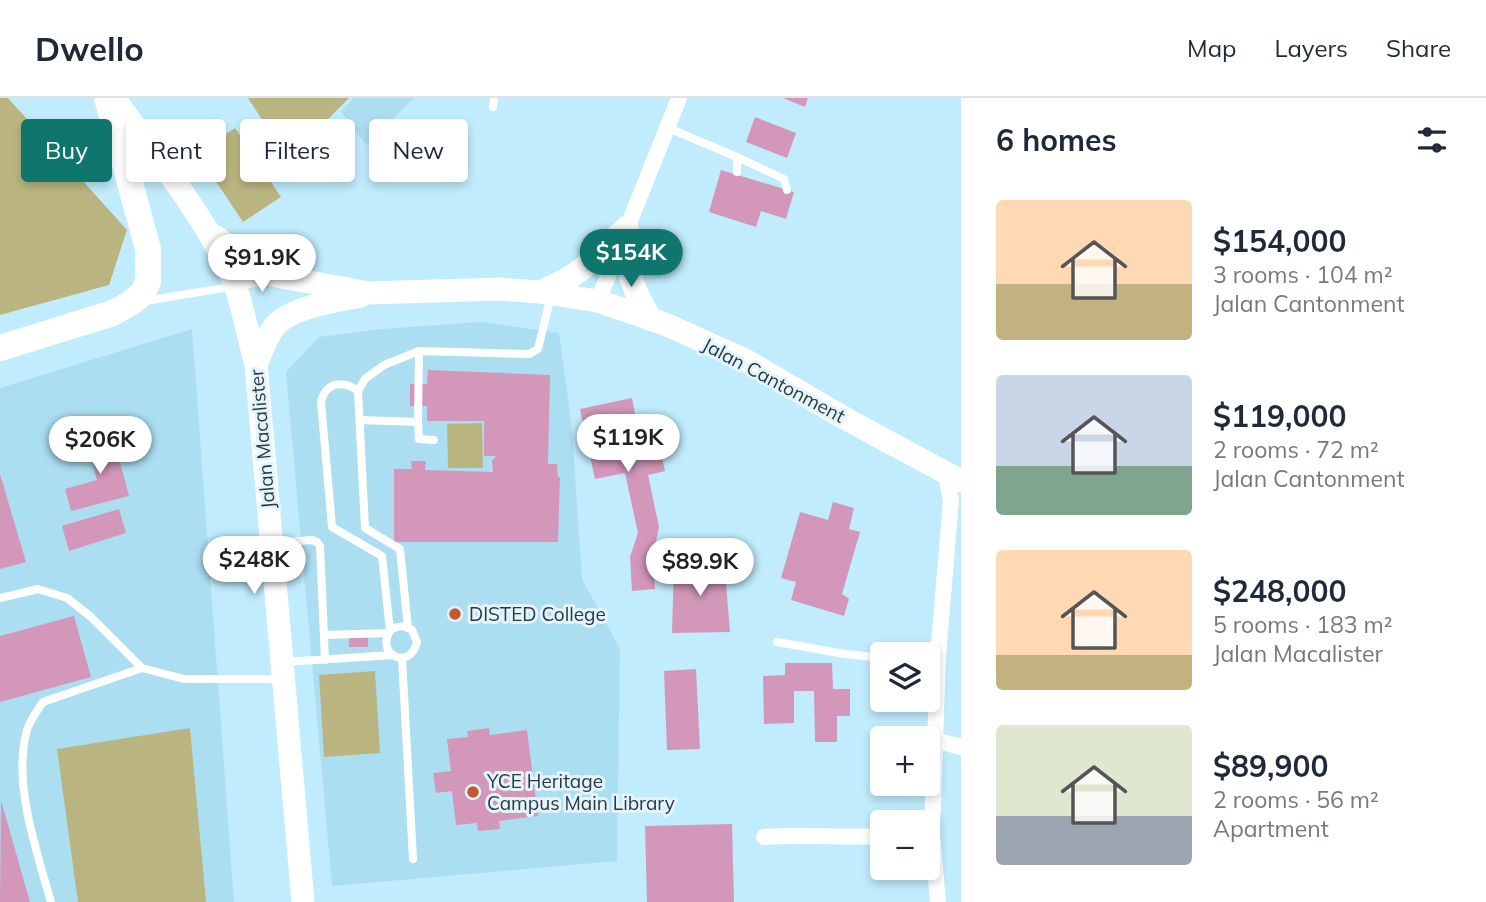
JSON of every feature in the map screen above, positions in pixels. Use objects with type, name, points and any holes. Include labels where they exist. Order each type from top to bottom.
[{"type":"main road","points":[[0,348],[113,313],[143,293],[148,281],[148,249],[107,98]]},
{"type":"main road","name":"Jalan Macalister","points":[[114,98],[196,214],[222,258],[235,286],[256,365],[303,902]]},
{"type":"main road","points":[[196,214],[223,244],[248,264],[266,273],[369,293]]},
{"type":"main road","points":[[546,292],[582,269],[627,227]]},
{"type":"main road","points":[[627,227],[628,274],[650,318]]},
{"type":"main road","name":"Jalan Cantonment","points":[[369,293],[499,289],[546,292],[598,301],[650,318],[745,360],[953,477]]},
{"type":"main road","points":[[256,365],[275,325],[289,315],[369,293]]},
{"type":"street","points":[[598,301],[679,98]]},
{"type":"street","points":[[935,642],[953,477]]},
{"type":"street","points":[[940,741],[961,747]]},
{"type":"street","points":[[764,837],[870,836]]},
{"type":"street","points":[[935,880],[938,902]]},
{"type":"lane","points":[[666,127],[784,179],[787,190]]},
{"type":"lane","points":[[737,157],[737,172]]},
{"type":"lane","points":[[131,303],[287,278]]},
{"type":"lane","points":[[408,628],[400,549],[365,528],[358,391],[365,379],[384,365],[419,351],[529,354],[538,349],[546,292]]},
{"type":"lane","points":[[419,351],[419,439],[434,440]]},
{"type":"lane","points":[[358,391],[351,385],[339,384],[326,391],[321,402],[332,527],[382,556],[389,632]]},
{"type":"lane","points":[[359,421],[418,422]]},
{"type":"lane","points":[[271,544],[312,540],[320,547],[325,660]]},
{"type":"lane","points":[[0,598],[38,589],[68,598],[92,617],[142,668],[184,679],[282,671],[325,660],[397,657],[411,654],[417,642],[414,633],[408,628],[397,626],[389,632],[385,640],[397,657],[413,859]]},
{"type":"lane","points":[[324,635],[389,632]]},
{"type":"lane","points":[[777,642],[870,657]]},
{"type":"lane","points":[[51,902],[33,839],[23,786],[23,751],[27,728],[43,702],[142,668]]},
{"type":"shaded area","points":[[0,98],[8,98],[27,119],[21,119],[21,182],[84,182],[127,230],[109,285],[0,315]]},
{"type":"shaded area","points":[[248,98],[349,98],[328,119],[262,119]]},
{"type":"shaded area","points":[[354,98],[414,98],[393,119],[369,119],[369,142],[366,145],[355,130],[355,119],[347,119],[341,111]]},
{"type":"shaded area","points":[[235,128],[240,136],[240,182],[271,182],[281,197],[243,222],[216,182],[226,182],[226,134]]},
{"type":"shaded area","name":"DISTED College","points":[[481,322],[559,333],[572,429],[582,579],[620,649],[617,861],[332,886],[286,372],[319,337],[381,329]]},
{"type":"shaded area","points":[[192,329],[234,902],[0,902],[0,388]]},
{"type":"shaded area","points":[[482,423],[483,468],[448,468],[447,424]]},
{"type":"shaded area","points":[[375,671],[380,753],[324,757],[319,675]]},
{"type":"shaded area","points":[[190,728],[206,902],[78,902],[57,749]]},
{"type":"building","points":[[783,98],[808,98],[805,107]]},
{"type":"building","points":[[755,117],[796,133],[787,158],[746,142]]},
{"type":"building","points":[[721,170],[794,192],[786,219],[761,211],[756,227],[709,212]]},
{"type":"building","points":[[428,370],[550,375],[548,464],[557,464],[560,477],[558,542],[394,542],[394,469],[412,469],[411,461],[426,461],[425,470],[493,472],[492,461],[496,456],[484,456],[484,421],[427,421],[427,406],[410,406],[410,384],[427,384]]},
{"type":"building","points":[[632,398],[638,429],[655,425],[665,471],[648,475],[659,527],[653,555],[655,589],[632,591],[630,557],[638,533],[625,473],[595,479],[580,409]]},
{"type":"building","points":[[112,433],[129,496],[71,511],[65,489],[97,480],[86,439]]},
{"type":"building","points":[[0,474],[26,562],[0,569]]},
{"type":"building","points":[[833,502],[854,508],[849,529],[860,532],[842,594],[849,599],[844,616],[791,600],[796,582],[781,578],[800,512],[828,520]]},
{"type":"building","points":[[119,509],[126,533],[69,551],[62,526]]},
{"type":"building","points":[[724,559],[730,632],[672,633],[674,564]]},
{"type":"building","points":[[74,616],[91,677],[0,702],[0,636]]},
{"type":"building","points":[[349,637],[368,637],[368,647],[349,647]]},
{"type":"building","points":[[785,663],[832,663],[833,689],[850,689],[850,716],[837,716],[837,742],[815,742],[814,691],[794,691],[794,723],[764,724],[763,676],[785,675]]},
{"type":"building","points":[[696,669],[700,749],[667,750],[664,671]]},
{"type":"building","points":[[489,728],[490,735],[527,730],[538,816],[499,821],[500,829],[478,831],[477,823],[456,825],[452,791],[436,793],[433,773],[451,771],[447,739],[468,737],[467,731]]},
{"type":"building","points":[[1,800],[30,902],[0,902]]},
{"type":"building","points":[[732,824],[734,902],[647,902],[645,826]]},
{"type":"place","name":"DISTED College","points":[[455,614]]},
{"type":"place","name":"YCE Heritage Campus Main Library","points":[[473,792]]}]
